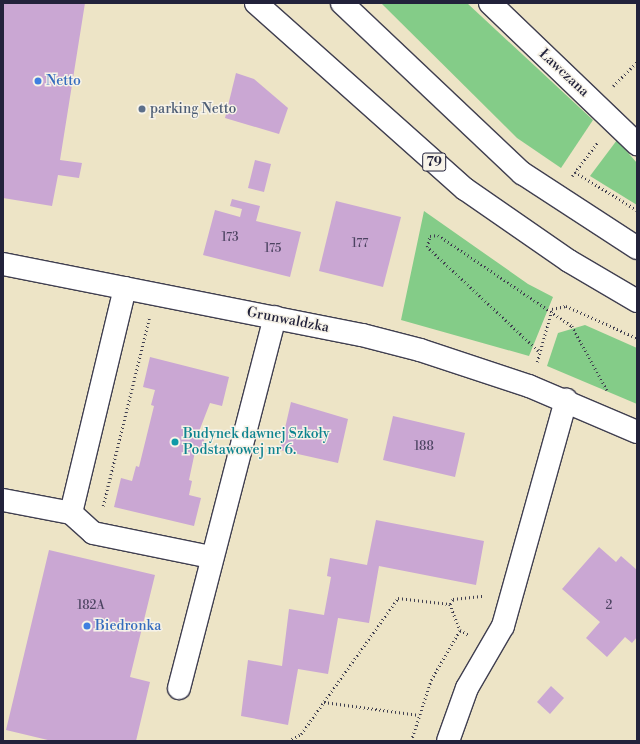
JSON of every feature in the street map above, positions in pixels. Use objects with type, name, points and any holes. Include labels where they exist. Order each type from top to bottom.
[{"type":"street","name":"79","points":[[256,3],[465,189],[568,262],[637,301]]},
{"type":"street","points":[[342,3],[522,173],[637,248]]},
{"type":"street","name":"Ławczana","points":[[490,3],[614,120],[637,144]]},
{"type":"street","name":"Grunwaldzka","points":[[3,264],[275,317],[420,350],[566,400],[637,432]]},
{"type":"street","points":[[71,513],[125,288]]},
{"type":"street","points":[[179,688],[211,557],[275,317]]},
{"type":"street","points":[[448,741],[467,688],[496,640],[514,595],[566,400]]},
{"type":"street","points":[[3,500],[71,513],[96,534],[211,557]]},
{"type":"path","points":[[609,91],[637,62]]},
{"type":"path","points":[[614,120],[575,172],[637,210]]},
{"type":"path","points":[[552,309],[538,351],[427,247],[426,241],[430,236],[438,235],[552,309],[572,326],[611,398]]},
{"type":"path","points":[[552,309],[566,306],[637,338]]},
{"type":"path","points":[[96,534],[151,313]]},
{"type":"path","points":[[288,741],[301,734],[398,598],[450,604],[453,599],[489,596]]},
{"type":"path","points":[[411,741],[431,680],[460,630]]},
{"type":"path","points":[[324,702],[419,715]]},
{"type":"green space","points":[[381,3],[467,3],[593,120],[561,168],[517,138]]},
{"type":"green space","points":[[617,140],[637,163],[637,205],[590,176]]},
{"type":"green space","points":[[424,211],[528,284],[553,297],[529,356],[401,320]]},
{"type":"green space","points":[[585,325],[637,348],[637,404],[547,366],[558,333]]},
{"type":"building","name":"Netto","points":[[3,3],[85,3],[60,160],[82,163],[79,178],[58,175],[52,206],[3,198]]},
{"type":"building","points":[[236,73],[254,79],[288,108],[279,134],[225,118]]},
{"type":"building","points":[[255,160],[271,164],[264,192],[248,188]]},
{"type":"building","points":[[232,199],[260,206],[256,221],[301,232],[290,277],[203,255],[215,210],[240,217],[242,209],[230,206]]},
{"type":"building","points":[[336,201],[401,217],[383,287],[319,271]]},
{"type":"building","name":"Budynek dawnej Szkoły Podstawowej nr 6.","points":[[150,357],[229,377],[222,406],[210,403],[198,434],[205,436],[202,449],[196,447],[189,480],[192,481],[189,495],[201,498],[194,526],[114,507],[121,478],[132,481],[136,466],[139,467],[154,406],[151,405],[155,390],[143,387]]},
{"type":"building","points":[[291,402],[348,419],[338,463],[280,450]]},
{"type":"building","points":[[393,416],[465,433],[455,477],[383,460]]},
{"type":"building","points":[[376,520],[484,541],[476,585],[379,566],[369,623],[338,618],[328,674],[298,669],[288,725],[241,716],[248,660],[282,666],[289,609],[324,615],[331,577],[327,576],[330,558],[367,565]]},
{"type":"building","points":[[599,547],[616,562],[621,556],[637,570],[637,637],[632,643],[625,637],[607,657],[586,638],[600,622],[562,589]]},
{"type":"building","name":"Biedronka","points":[[49,550],[155,575],[130,677],[150,682],[136,741],[52,741],[6,730]]},
{"type":"building","points":[[551,686],[564,698],[550,714],[537,702]]},
{"type":"place","name":"Netto","points":[[38,81]]},
{"type":"place","name":"parking Netto","points":[[142,109]]},
{"type":"place","name":"Budynek dawnej Szkoły Podstawowej nr 6.","points":[[175,442]]},
{"type":"place","name":"Biedronka","points":[[87,626]]}]
